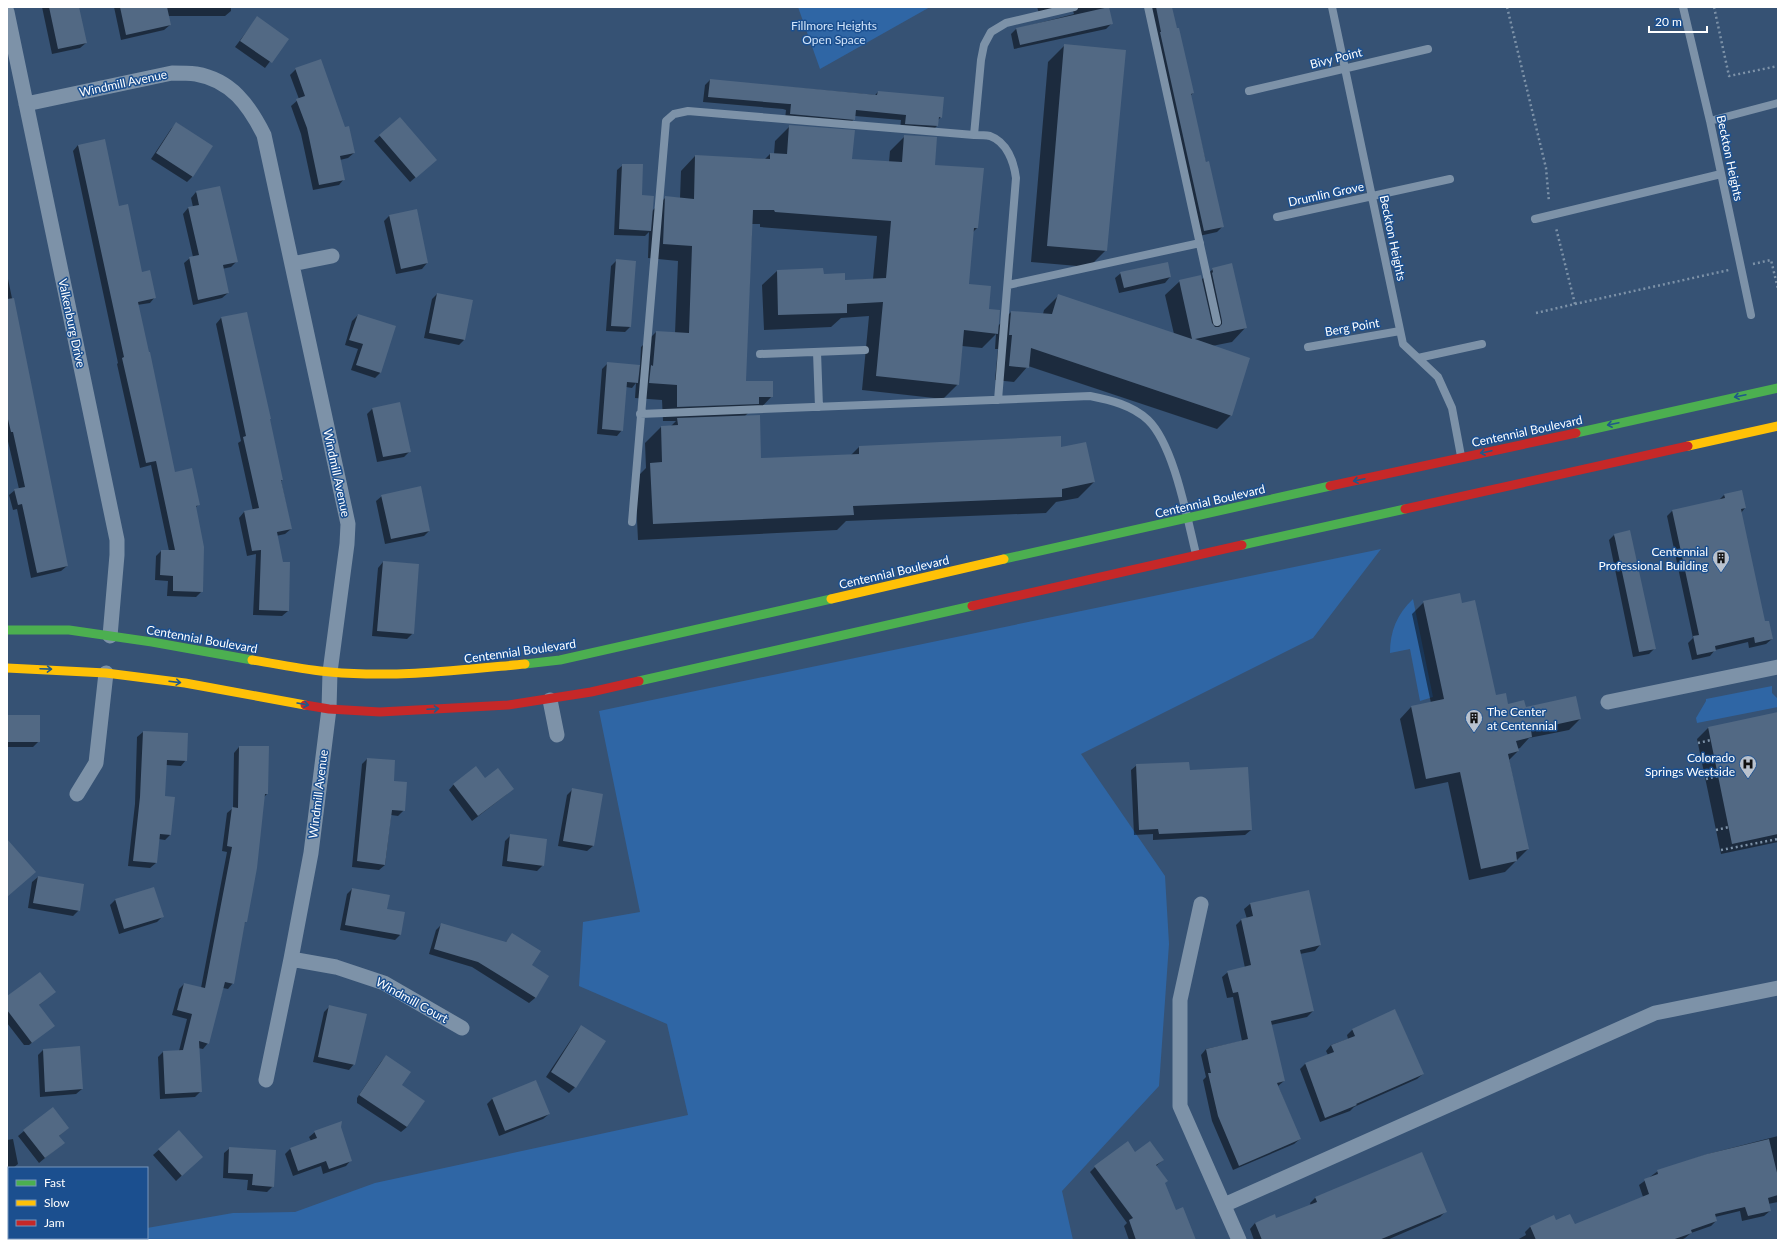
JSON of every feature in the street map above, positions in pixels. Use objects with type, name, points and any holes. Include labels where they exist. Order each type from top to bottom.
[{"type":"main road","name":"Centennial Boulevard","points":[[7,630],[69,630],[330,672],[377,674],[443,672],[560,660],[1187,518],[1778,388]]},
{"type":"main road","points":[[7,668],[106,673],[185,683],[329,709],[380,712],[508,705],[550,700],[1778,426]]},
{"type":"street","name":"Valkenburg Drive","points":[[7,12],[117,540],[110,636]]},
{"type":"street","name":"Windmill Avenue","points":[[26,104],[172,73],[196,74],[218,80],[238,94],[253,113],[264,134],[348,524],[348,544],[330,672],[329,709],[311,853],[266,1080]]},
{"type":"street","points":[[292,264],[332,256]]},
{"type":"street","points":[[1608,702],[1778,667]]},
{"type":"street","points":[[77,794],[96,763],[106,673]]},
{"type":"street","points":[[550,700],[557,735]]},
{"type":"street","points":[[1201,904],[1180,1000],[1180,1106],[1239,1240]]},
{"type":"street","name":"Windmill Court","points":[[291,959],[336,967],[384,983],[462,1028]]},
{"type":"street","points":[[1224,1205],[1655,1013],[1778,988]]},
{"type":"lane","points":[[974,135],[984,45],[991,32],[1006,23],[1074,7]]},
{"type":"lane","points":[[1148,7],[1217,322]]},
{"type":"lane","name":"Beckton Heights","points":[[1332,7],[1403,344],[1438,377],[1452,408],[1462,458]]},
{"type":"lane","name":"Beckton Heights","points":[[1683,7],[1710,121],[1751,315]]},
{"type":"lane","name":"Bivy Point","points":[[1249,91],[1428,49]]},
{"type":"lane","points":[[1710,121],[1778,103]]},
{"type":"lane","points":[[632,522],[666,121],[674,114],[688,111],[990,136],[1001,144],[1008,152],[1014,164],[1016,178],[998,400]]},
{"type":"lane","points":[[1535,220],[1721,174]]},
{"type":"lane","name":"Drumlin Grove","points":[[1277,216],[1450,179]]},
{"type":"lane","points":[[1008,285],[1200,243]]},
{"type":"lane","name":"Berg Point","points":[[1308,347],[1400,331]]},
{"type":"lane","points":[[1418,358],[1482,344]]},
{"type":"lane","points":[[760,354],[865,350]]},
{"type":"lane","points":[[817,352],[819,407]]},
{"type":"lane","points":[[640,414],[1090,396],[1113,400],[1135,411],[1148,420],[1162,440],[1172,463],[1196,555]]},
{"type":"path","points":[[1507,7],[1546,168],[1549,199],[1575,304]]},
{"type":"path","points":[[1714,7],[1729,76],[1778,66]]},
{"type":"path","points":[[1536,313],[1771,260],[1778,289]]},
{"type":"path","points":[[1698,743],[1711,740]]},
{"type":"path","points":[[1706,779],[1718,776]]},
{"type":"path","points":[[1716,830],[1729,827]]},
{"type":"path","points":[[1721,850],[1778,838]]},
{"type":"green space","name":"Fillmore Heights Open Space","points":[[798,7],[930,7],[820,69]]},
{"type":"green space","points":[[1381,549],[1313,638],[1081,754],[1165,876],[1169,944],[1159,1086],[1062,1191],[1073,1240],[86,1240],[148,1239],[148,1228],[233,1213],[295,1212],[375,1183],[688,1115],[667,1024],[579,986],[583,922],[640,912],[599,711]]},
{"type":"green space","points":[[1413,599],[1433,697],[1420,701],[1410,649],[1390,653],[1393,630],[1399,617]]},
{"type":"green space","points":[[1772,686],[1772,693],[1778,699],[1778,707],[1697,723],[1696,718],[1706,699]]},
{"type":"building","points":[[49,7],[79,7],[87,43],[58,49]]},
{"type":"building","points":[[120,7],[167,7],[171,25],[126,35]]},
{"type":"building","points":[[1109,7],[1113,24],[1020,45],[1016,28]]},
{"type":"building","points":[[1156,7],[1172,7],[1177,28],[1179,28],[1194,93],[1191,94],[1206,162],[1209,161],[1224,227],[1204,231],[1160,32]]},
{"type":"building","points":[[257,16],[289,39],[272,63],[240,41]]},
{"type":"building","points":[[1064,44],[1126,50],[1107,251],[1047,246]]},
{"type":"building","points":[[321,59],[345,127],[349,126],[355,153],[340,156],[345,180],[319,185],[307,128],[296,99],[305,96],[295,68]]},
{"type":"building","points":[[710,79],[877,95],[878,91],[944,97],[942,118],[939,117],[938,126],[905,124],[906,115],[856,110],[855,120],[790,114],[791,104],[708,97]]},
{"type":"building","points":[[400,117],[437,160],[416,178],[379,135]]},
{"type":"building","points":[[176,122],[213,146],[193,177],[156,153]]},
{"type":"building","points":[[789,125],[855,130],[852,159],[902,162],[904,135],[937,137],[935,165],[984,168],[978,228],[974,228],[969,284],[991,286],[989,309],[1000,310],[998,334],[964,330],[959,385],[876,376],[883,302],[847,304],[847,313],[778,315],[777,270],[823,268],[824,274],[845,273],[845,280],[886,278],[891,221],[775,212],[774,210],[753,210],[746,381],[773,381],[773,397],[759,397],[759,404],[677,407],[677,385],[649,383],[651,365],[653,366],[656,331],[689,333],[692,246],[663,244],[665,196],[694,199],[695,155],[770,159],[770,153],[787,154]]},
{"type":"building","points":[[105,139],[119,206],[128,204],[142,272],[150,270],[156,298],[138,302],[175,472],[192,468],[200,505],[196,506],[204,547],[203,592],[173,591],[173,576],[160,575],[161,550],[175,550],[156,461],[146,463],[122,358],[124,357],[78,145]]},
{"type":"building","points":[[622,164],[643,164],[642,195],[654,196],[651,231],[619,229]]},
{"type":"building","points":[[220,186],[238,262],[223,265],[229,293],[198,300],[189,257],[199,255],[188,207],[199,205],[196,191]]},
{"type":"building","points":[[417,209],[428,263],[401,269],[389,215]]},
{"type":"building","points":[[616,259],[636,261],[631,327],[611,326]]},
{"type":"building","points":[[1168,262],[1171,277],[1124,288],[1120,272]]},
{"type":"building","points":[[1232,263],[1247,328],[1195,339],[1250,358],[1232,416],[1031,348],[1029,368],[1009,366],[1012,335],[1009,335],[1011,311],[1052,314],[1058,294],[1192,339],[1179,280],[1201,275],[1212,323],[1215,327],[1219,327],[1222,324],[1222,321],[1212,268]]},
{"type":"building","points":[[437,293],[473,300],[465,340],[429,333]]},
{"type":"building","points":[[14,298],[68,566],[37,573],[22,504],[18,505],[14,489],[25,487],[13,432],[11,432],[7,415],[7,299]]},
{"type":"building","points":[[247,312],[271,419],[283,480],[281,480],[292,529],[277,532],[283,562],[290,562],[289,611],[259,610],[261,550],[252,551],[244,511],[259,508],[243,437],[246,436],[221,317]]},
{"type":"building","points":[[358,314],[396,326],[381,373],[356,365],[363,344],[349,340]]},
{"type":"building","points":[[607,362],[640,365],[638,383],[627,382],[623,431],[602,429]]},
{"type":"building","points":[[400,402],[411,452],[383,457],[372,408]]},
{"type":"building","points":[[760,415],[761,458],[859,454],[859,446],[1061,436],[1061,447],[1086,442],[1095,482],[1062,489],[1062,497],[853,506],[854,515],[653,524],[650,463],[662,462],[661,426],[678,425],[677,418]]},
{"type":"building","points":[[421,486],[430,531],[391,539],[381,495]]},
{"type":"building","name":"Centennial Professional Building","points":[[1742,490],[1746,508],[1741,509],[1765,621],[1769,621],[1773,639],[1755,643],[1754,637],[1715,646],[1716,651],[1697,655],[1693,636],[1699,635],[1672,510],[1725,498],[1724,494]]},
{"type":"building","points":[[1630,530],[1656,649],[1639,652],[1614,534]]},
{"type":"building","points":[[383,561],[419,564],[414,634],[377,631]]},
{"type":"building","name":"The Center at Centennial","points":[[1460,593],[1462,603],[1475,600],[1496,695],[1506,693],[1508,704],[1524,700],[1526,707],[1576,696],[1581,719],[1531,730],[1532,737],[1516,741],[1519,751],[1508,754],[1529,849],[1516,852],[1517,861],[1481,869],[1460,772],[1426,779],[1411,706],[1444,699],[1423,601]]},
{"type":"building","name":"Colorado Springs Westside","points":[[1778,712],[1778,834],[1732,844],[1708,727]]},
{"type":"building","points":[[7,715],[40,715],[40,742],[7,742]]},
{"type":"building","points":[[143,731],[188,733],[187,761],[167,760],[165,796],[175,797],[171,835],[160,834],[157,863],[133,861],[140,797]]},
{"type":"building","points":[[239,746],[269,746],[268,794],[265,794],[257,868],[247,922],[245,922],[234,984],[225,982],[209,1044],[199,1041],[202,1092],[165,1094],[163,1051],[183,1050],[192,1014],[177,1010],[184,983],[205,988],[232,847],[227,846],[232,807],[238,808]]},
{"type":"building","points":[[367,758],[395,760],[394,781],[407,782],[405,811],[392,810],[385,865],[357,861]]},
{"type":"building","points":[[1189,762],[1190,770],[1248,767],[1252,830],[1159,834],[1158,829],[1139,830],[1136,764]]},
{"type":"building","points":[[476,766],[485,778],[498,768],[514,789],[478,816],[453,784]]},
{"type":"building","points":[[572,788],[603,794],[594,846],[563,841]]},
{"type":"building","points":[[510,834],[547,839],[544,866],[507,861]]},
{"type":"building","points":[[7,839],[36,872],[7,897]]},
{"type":"building","points":[[38,876],[84,884],[80,911],[33,903]]},
{"type":"building","points":[[154,887],[164,917],[124,929],[115,899]]},
{"type":"building","points":[[352,888],[390,895],[387,909],[405,912],[401,935],[345,925]]},
{"type":"building","points":[[1309,890],[1321,945],[1300,950],[1314,1011],[1271,1021],[1285,1081],[1277,1083],[1301,1139],[1239,1166],[1218,1116],[1208,1073],[1211,1073],[1206,1049],[1248,1039],[1238,992],[1233,993],[1227,971],[1251,965],[1241,919],[1253,916],[1250,903]]},
{"type":"building","points":[[441,923],[506,942],[512,933],[541,951],[532,965],[549,976],[536,998],[478,962],[434,949]]},
{"type":"building","points":[[40,972],[56,992],[39,1005],[55,1026],[32,1043],[7,1010],[7,996]]},
{"type":"building","points":[[329,1005],[367,1014],[355,1065],[318,1057]]},
{"type":"building","points":[[1395,1009],[1424,1074],[1325,1118],[1305,1063],[1334,1052],[1331,1045],[1355,1036],[1352,1029]]},
{"type":"building","points":[[581,1025],[606,1041],[576,1088],[551,1072]]},
{"type":"building","points":[[80,1046],[83,1089],[45,1092],[43,1049]]},
{"type":"building","points":[[386,1055],[411,1072],[402,1085],[425,1101],[407,1127],[359,1095]]},
{"type":"building","points":[[536,1080],[550,1114],[505,1131],[492,1098]]},
{"type":"building","points":[[53,1107],[69,1128],[59,1136],[65,1143],[45,1158],[23,1130]]},
{"type":"building","points":[[342,1121],[341,1127],[352,1161],[329,1169],[326,1161],[298,1171],[290,1148],[317,1138],[314,1131]]},
{"type":"building","points":[[179,1130],[203,1157],[182,1176],[158,1149]]},
{"type":"building","points":[[1769,1139],[1778,1177],[1778,1195],[1768,1198],[1771,1211],[1748,1216],[1745,1207],[1715,1214],[1717,1221],[1691,1230],[1692,1233],[1672,1240],[1536,1240],[1530,1226],[1554,1215],[1556,1220],[1570,1214],[1575,1224],[1649,1194],[1644,1179],[1658,1174],[1657,1170],[1707,1154]]},
{"type":"building","points":[[1128,1141],[1135,1152],[1150,1141],[1164,1160],[1156,1165],[1168,1181],[1165,1183],[1176,1210],[1183,1207],[1196,1240],[1136,1240],[1129,1220],[1133,1218],[1094,1166]]},
{"type":"building","points":[[229,1147],[276,1150],[274,1187],[252,1185],[253,1174],[228,1173]]},
{"type":"building","points":[[1422,1152],[1447,1212],[1379,1240],[1262,1240],[1255,1223],[1275,1214],[1276,1218],[1317,1202],[1315,1197]]},
{"type":"traffic: fast","points":[[1576,433],[1778,388]]},
{"type":"traffic: fast","points":[[1004,559],[1330,486]]},
{"type":"traffic: fast","points":[[1242,545],[1405,509]]},
{"type":"traffic: fast","points":[[525,664],[560,660],[831,599]]},
{"type":"traffic: fast","points":[[639,681],[972,606]]},
{"type":"traffic: fast","points":[[7,630],[69,630],[152,642],[252,660]]},
{"type":"traffic: slow","points":[[1688,446],[1778,426]]},
{"type":"traffic: slow","points":[[831,599],[1004,559]]},
{"type":"traffic: slow","points":[[252,660],[320,671],[354,674],[403,674],[525,664]]},
{"type":"traffic: slow","points":[[7,668],[106,673],[185,683],[305,705]]},
{"type":"traffic: jam","points":[[1330,486],[1576,433]]},
{"type":"traffic: jam","points":[[1405,509],[1688,446]]},
{"type":"traffic: jam","points":[[972,606],[1242,545]]},
{"type":"traffic: jam","points":[[305,705],[329,709],[380,712],[508,705],[591,692],[639,681]]},
{"type":"place","name":"Centennial Professional Building","points":[[1721,573]]},
{"type":"place","name":"The Center at Centennial","points":[[1474,733]]},
{"type":"place","name":"Colorado Springs Westside","points":[[1748,779]]}]
